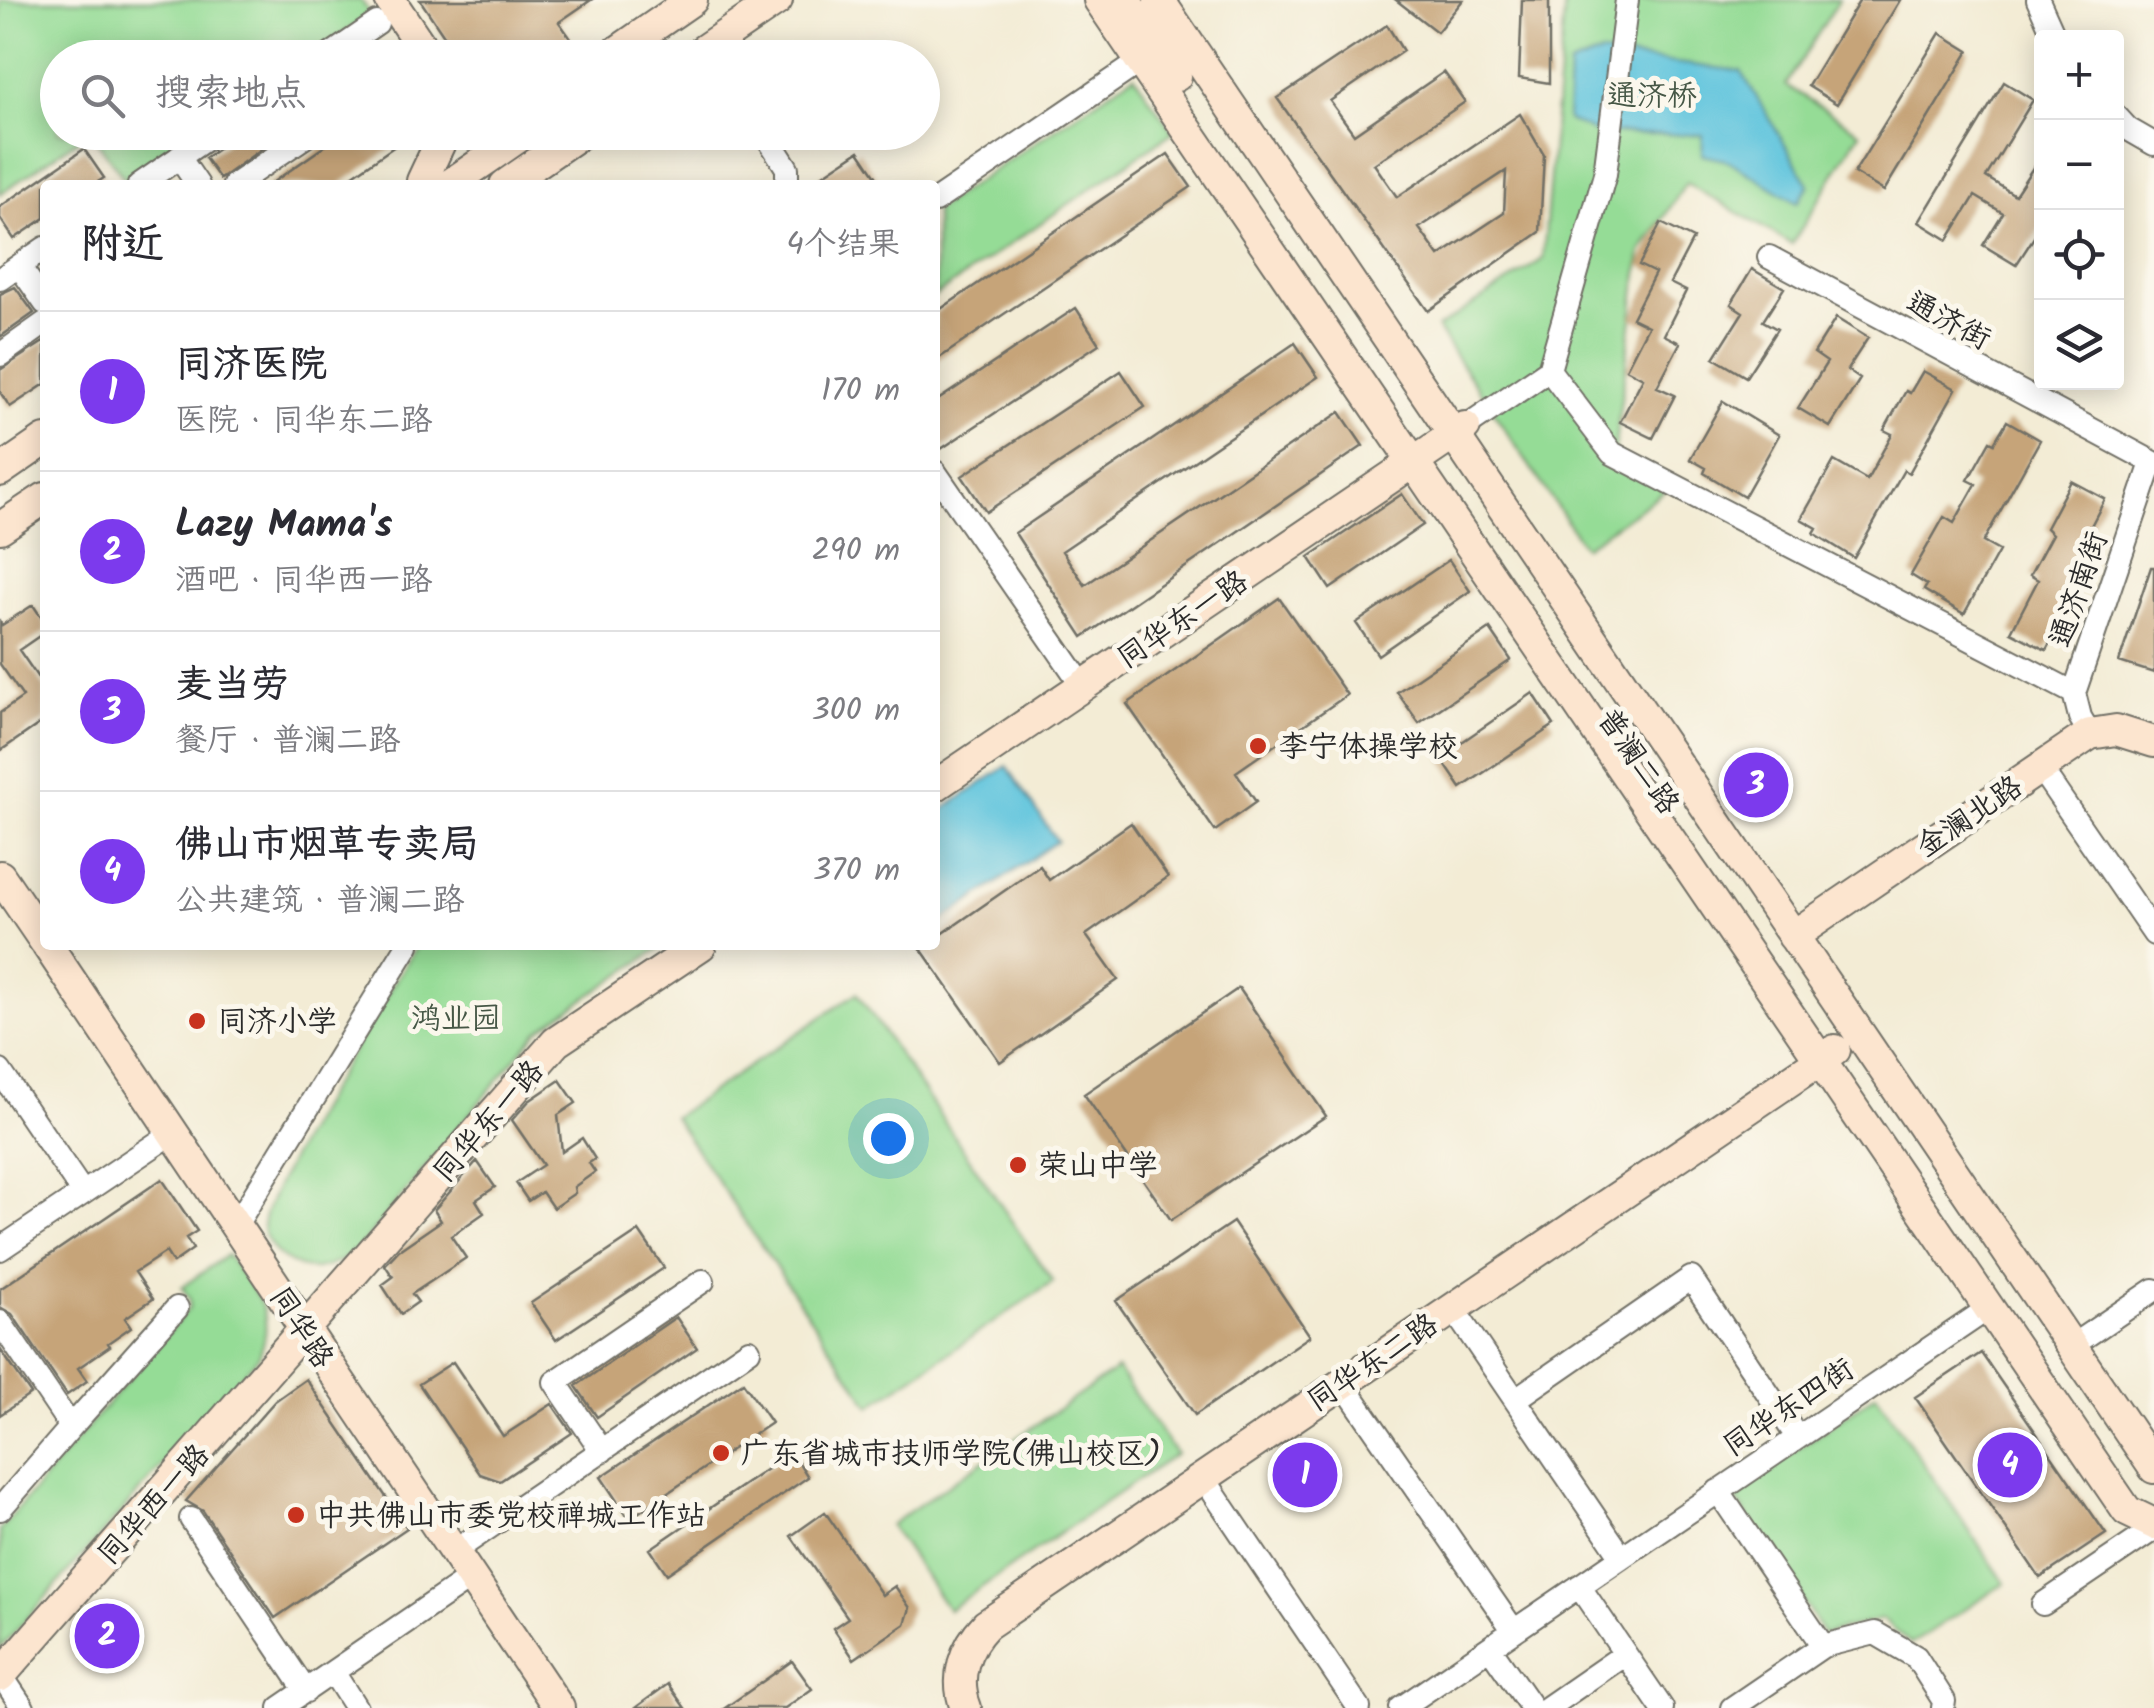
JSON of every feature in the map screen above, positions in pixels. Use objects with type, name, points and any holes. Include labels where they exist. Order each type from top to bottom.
[{"type":"main road","points":[[634,40],[692,0]]},
{"type":"main road","points":[[662,40],[720,0]]},
{"type":"main road","points":[[718,40],[777,0]]},
{"type":"main road","points":[[1099,0],[1141,62],[1440,444]]},
{"type":"main road","points":[[1124,0],[1440,444],[1799,932],[2077,1343],[2154,1468]]},
{"type":"main road","points":[[1159,0],[1988,1308],[2127,1511],[2154,1525]]},
{"type":"main road","points":[[1180,0],[1440,444]]},
{"type":"main road","points":[[384,12],[411,40]]},
{"type":"main road","points":[[436,180],[440,150]]},
{"type":"main road","points":[[440,180],[477,150]]},
{"type":"main road","points":[[512,180],[556,150]]},
{"type":"main road","points":[[0,471],[40,443]]},
{"type":"main road","name":"同华东一路","points":[[940,783],[1440,444]]},
{"type":"main road","points":[[0,494],[40,466]]},
{"type":"main road","points":[[0,528],[40,501]]},
{"type":"main road","points":[[2090,734],[2116,730],[2154,742]]},
{"type":"main road","name":"金澜北路","points":[[1799,932],[2090,734]]},
{"type":"main road","name":"同华路","points":[[0,876],[40,935]]},
{"type":"main road","name":"同华路","points":[[50,950],[559,1708]]},
{"type":"main road","name":"同华东一路","points":[[305,1332],[556,1042],[694,950]]},
{"type":"main road","points":[[1828,1055],[2154,1525]]},
{"type":"main road","name":"同华东二路","points":[[966,1708],[961,1696],[963,1663],[976,1635],[986,1625],[1828,1055]]},
{"type":"main road","name":"同华西一路","points":[[0,1675],[305,1332]]},
{"type":"main road","points":[[2077,1343],[2154,1442]]},
{"type":"street","points":[[1440,444],[1549,370],[1605,174],[1626,0]]},
{"type":"street","points":[[2038,0],[2051,30]]},
{"type":"street","points":[[353,40],[384,12]]},
{"type":"street","points":[[940,198],[1141,62]]},
{"type":"street","points":[[2119,120],[2128,130],[2154,144]]},
{"type":"street","points":[[145,180],[189,150]]},
{"type":"street","points":[[241,180],[286,150]]},
{"type":"street","points":[[776,150],[788,168],[787,180]]},
{"type":"street","points":[[179,157],[195,180]]},
{"type":"street","points":[[40,251],[10,272],[40,299]]},
{"type":"street","name":"通济街","points":[[1770,257],[2153,463]]},
{"type":"street","points":[[0,355],[40,327]]},
{"type":"street","points":[[1549,370],[1612,453],[2074,693]]},
{"type":"street","name":"通济南街","points":[[2090,734],[2080,717],[2074,693],[2153,463]]},
{"type":"street","points":[[940,479],[1083,686]]},
{"type":"street","points":[[2040,768],[2154,934]]},
{"type":"street","points":[[236,1225],[405,950]]},
{"type":"street","points":[[0,1071],[83,1193]]},
{"type":"street","points":[[0,1250],[174,1132]]},
{"type":"street","points":[[1516,1399],[1691,1278],[1797,1436]]},
{"type":"street","points":[[602,1451],[555,1382],[703,1281]]},
{"type":"street","points":[[2077,1343],[2154,1290]]},
{"type":"street","points":[[1452,1307],[1622,1557]]},
{"type":"street","points":[[0,1508],[176,1308]]},
{"type":"street","name":"同华东四街","points":[[1400,1708],[1988,1308]]},
{"type":"street","points":[[0,1322],[71,1427]]},
{"type":"street","points":[[452,1552],[749,1350]]},
{"type":"street","points":[[1342,1382],[1514,1631]]},
{"type":"street","points":[[1202,1476],[1359,1708]]},
{"type":"street","points":[[1718,1491],[1823,1646]]},
{"type":"street","points":[[191,1518],[306,1690]]},
{"type":"street","points":[[2043,1604],[2154,1525]]},
{"type":"street","points":[[280,1708],[470,1578]]},
{"type":"street","points":[[1579,1586],[1662,1708]]},
{"type":"street","points":[[1746,1704],[1823,1646],[1875,1632],[1916,1657],[1944,1701],[1943,1708]]},
{"type":"street","points":[[1490,1648],[1532,1708]]},
{"type":"street","points":[[1547,1708],[1626,1654]]},
{"type":"street","points":[[332,1672],[356,1708]]},
{"type":"street","points":[[0,1675],[23,1708]]},
{"type":"green space","points":[[0,0],[361,0],[371,15],[334,40],[40,40],[40,150],[63,150],[0,194]]},
{"type":"green space","name":"通济桥","points":[[1565,0],[1839,0],[1786,85],[1860,132],[1792,244],[1686,183],[1641,252],[1613,459],[1666,490],[1584,547],[1437,328],[1543,259]]},
{"type":"green space","points":[[1134,75],[1173,132],[940,293],[940,207]]},
{"type":"green space","points":[[103,150],[172,150],[127,180]]},
{"type":"green space","name":"鸿业园","points":[[414,950],[657,950],[539,1030],[354,1254],[319,1268],[303,1268],[277,1253],[263,1227],[282,1175]]},
{"type":"green space","points":[[857,993],[1053,1282],[870,1406],[674,1117]]},
{"type":"green space","points":[[227,1255],[254,1291],[264,1314],[266,1326],[259,1356],[0,1649],[0,1530],[189,1308],[190,1300],[182,1287]]},
{"type":"green space","points":[[1117,1369],[1176,1454],[948,1610],[890,1525]]},
{"type":"green space","points":[[1876,1394],[2005,1583],[1911,1644],[1882,1619],[1824,1634],[1733,1494]]},
{"type":"water","points":[[1601,54],[1741,71],[1809,185],[1797,203],[1729,161],[1702,155],[1703,135],[1596,133],[1567,120],[1569,66]]},
{"type":"water","points":[[1007,766],[1057,841],[940,923],[940,812]]},
{"type":"building","points":[[420,0],[591,0],[559,22],[572,40],[447,40]]},
{"type":"building","points":[[1396,0],[1463,0],[1437,32]]},
{"type":"building","points":[[1522,0],[1549,0],[1549,83],[1519,78]]},
{"type":"building","points":[[1860,0],[1900,0],[1837,104],[1808,86]]},
{"type":"building","points":[[1387,25],[1403,51],[1330,101],[1354,134],[1444,72],[1465,102],[1374,164],[1397,197],[1520,114],[1544,155],[1540,232],[1428,311],[1277,98]],"holes":[[[1506,171],[1504,213],[1439,256],[1419,228]]]},
{"type":"building","points":[[1940,33],[1969,51],[1884,191],[1854,173]]},
{"type":"building","points":[[2004,82],[2033,100],[1986,177],[2015,195],[2034,166],[2034,237],[2016,265],[1983,245],[2003,213],[1975,196],[1948,240],[1919,222]]},
{"type":"building","points":[[83,150],[104,178],[40,180],[40,221],[14,239],[0,218],[0,207]]},
{"type":"building","points":[[216,150],[260,150],[220,179],[205,158]]},
{"type":"building","points":[[319,150],[389,150],[346,180],[276,180]]},
{"type":"building","points":[[859,151],[879,180],[816,180]]},
{"type":"building","points":[[1168,154],[1191,187],[940,358],[940,310]]},
{"type":"building","points":[[1661,223],[1693,239],[1670,283],[1686,291],[1664,335],[1680,343],[1657,387],[1675,395],[1653,438],[1620,422],[1643,378],[1626,369],[1648,326],[1632,318],[1655,273],[1639,265]]},
{"type":"building","points":[[1752,269],[1784,288],[1763,321],[1777,329],[1746,377],[1714,358],[1743,312],[1731,304]]},
{"type":"building","points":[[15,287],[34,313],[0,337],[0,294]]},
{"type":"building","points":[[1076,308],[1099,344],[941,449],[940,399]]},
{"type":"building","points":[[1836,318],[1868,338],[1847,370],[1860,379],[1830,427],[1798,408],[1827,362],[1814,353]]},
{"type":"building","points":[[1295,343],[1318,377],[1062,551],[1085,585],[1340,412],[1363,446],[1083,637],[1015,533]]},
{"type":"building","points":[[40,344],[40,387],[10,407],[0,392],[0,370]]},
{"type":"building","points":[[1121,371],[1145,407],[986,512],[962,476]]},
{"type":"building","points":[[1923,371],[1956,389],[1909,473],[1904,470],[1854,558],[1814,533],[1817,528],[1801,519],[1834,461],[1867,480],[1892,434],[1884,430],[1906,391],[1910,393]]},
{"type":"building","points":[[1723,401],[1779,435],[1744,497],[1704,473],[1706,468],[1690,459]]},
{"type":"building","points":[[2007,421],[2040,440],[1983,542],[1999,551],[1964,614],[1924,590],[1927,585],[1911,575],[1944,517],[1954,523],[1976,484],[1968,480],[1990,441],[1994,443]]},
{"type":"building","points":[[2071,481],[2105,499],[2080,547],[2088,551],[2066,593],[2074,597],[2046,650],[2011,632],[2038,580],[2030,575],[2052,534],[2046,528]]},
{"type":"building","points":[[1402,494],[1423,525],[1330,589],[1309,557]]},
{"type":"building","points":[[1449,560],[1470,591],[1378,655],[1356,623]]},
{"type":"building","points":[[2154,567],[2154,673],[2119,662]]},
{"type":"building","points":[[1279,598],[1347,695],[1236,772],[1256,802],[1215,831],[1127,704]]},
{"type":"building","points":[[33,605],[40,616],[40,635],[19,650],[40,681],[40,723],[0,751],[0,713],[23,697],[0,664],[0,622],[2,625]]},
{"type":"building","points":[[1490,629],[1511,660],[1419,723],[1397,692]]},
{"type":"building","points":[[1533,693],[1554,725],[1461,788],[1440,757]]},
{"type":"building","points":[[1131,823],[1168,877],[1086,935],[1118,980],[1000,1062],[922,950],[940,950],[940,936],[1040,866],[1049,880]]},
{"type":"building","points":[[1239,988],[1326,1116],[1171,1220],[1084,1094]]},
{"type":"building","points":[[560,1080],[576,1103],[558,1115],[562,1152],[582,1138],[595,1159],[589,1163],[595,1172],[553,1208],[542,1192],[528,1201],[516,1183],[543,1165],[512,1120],[529,1101]]},
{"type":"building","points":[[477,1161],[495,1187],[476,1200],[484,1213],[451,1236],[466,1258],[412,1294],[418,1302],[401,1314],[382,1285],[393,1277],[385,1265],[399,1250],[441,1221],[434,1210]]},
{"type":"building","points":[[162,1179],[197,1231],[186,1238],[193,1249],[173,1263],[166,1252],[135,1272],[153,1299],[125,1318],[131,1327],[78,1368],[87,1381],[67,1395],[12,1314],[0,1307],[0,1289]]},
{"type":"building","points":[[1233,1222],[1310,1336],[1195,1415],[1116,1301]]},
{"type":"building","points":[[639,1231],[664,1268],[556,1340],[531,1303]]},
{"type":"building","points":[[676,1317],[697,1348],[597,1417],[576,1386]]},
{"type":"building","points":[[0,1349],[31,1394],[0,1415]]},
{"type":"building","points":[[1981,1353],[2106,1534],[2040,1578],[1915,1397]]},
{"type":"building","points":[[453,1362],[503,1436],[552,1404],[572,1433],[500,1481],[480,1474],[419,1384]]},
{"type":"building","name":"中共佛山市委党校禅城工作站","points":[[306,1379],[407,1528],[275,1618],[203,1511],[186,1501],[275,1401]]},
{"type":"building","points":[[743,1382],[771,1423],[629,1519],[601,1477]]},
{"type":"building","points":[[792,1452],[808,1477],[667,1574],[650,1549]]},
{"type":"building","points":[[825,1512],[882,1595],[895,1586],[910,1608],[905,1624],[854,1659],[833,1628],[848,1618],[791,1536]]},
{"type":"building","points":[[792,1661],[812,1689],[785,1708],[725,1708]]},
{"type":"building","points":[[668,1684],[685,1708],[635,1708]]},
{"type":"place","name":"李宁体操学校","points":[[1258,746]]},
{"type":"place","name":"麦当劳","points":[[1756,785]]},
{"type":"place","name":"同济小学","points":[[197,1021]]},
{"type":"place","name":"荣山中学","points":[[1018,1165]]},
{"type":"place","name":"广东省城市技师学院(佛山校区)","points":[[721,1453]]},
{"type":"place","name":"佛山市烟草专卖局","points":[[2010,1465]]},
{"type":"place","name":"同济医院","points":[[1305,1475]]},
{"type":"place","name":"中共佛山市委党校禅城工作站","points":[[296,1515]]},
{"type":"place","name":"Lazy Mama's","points":[[107,1636]]}]
